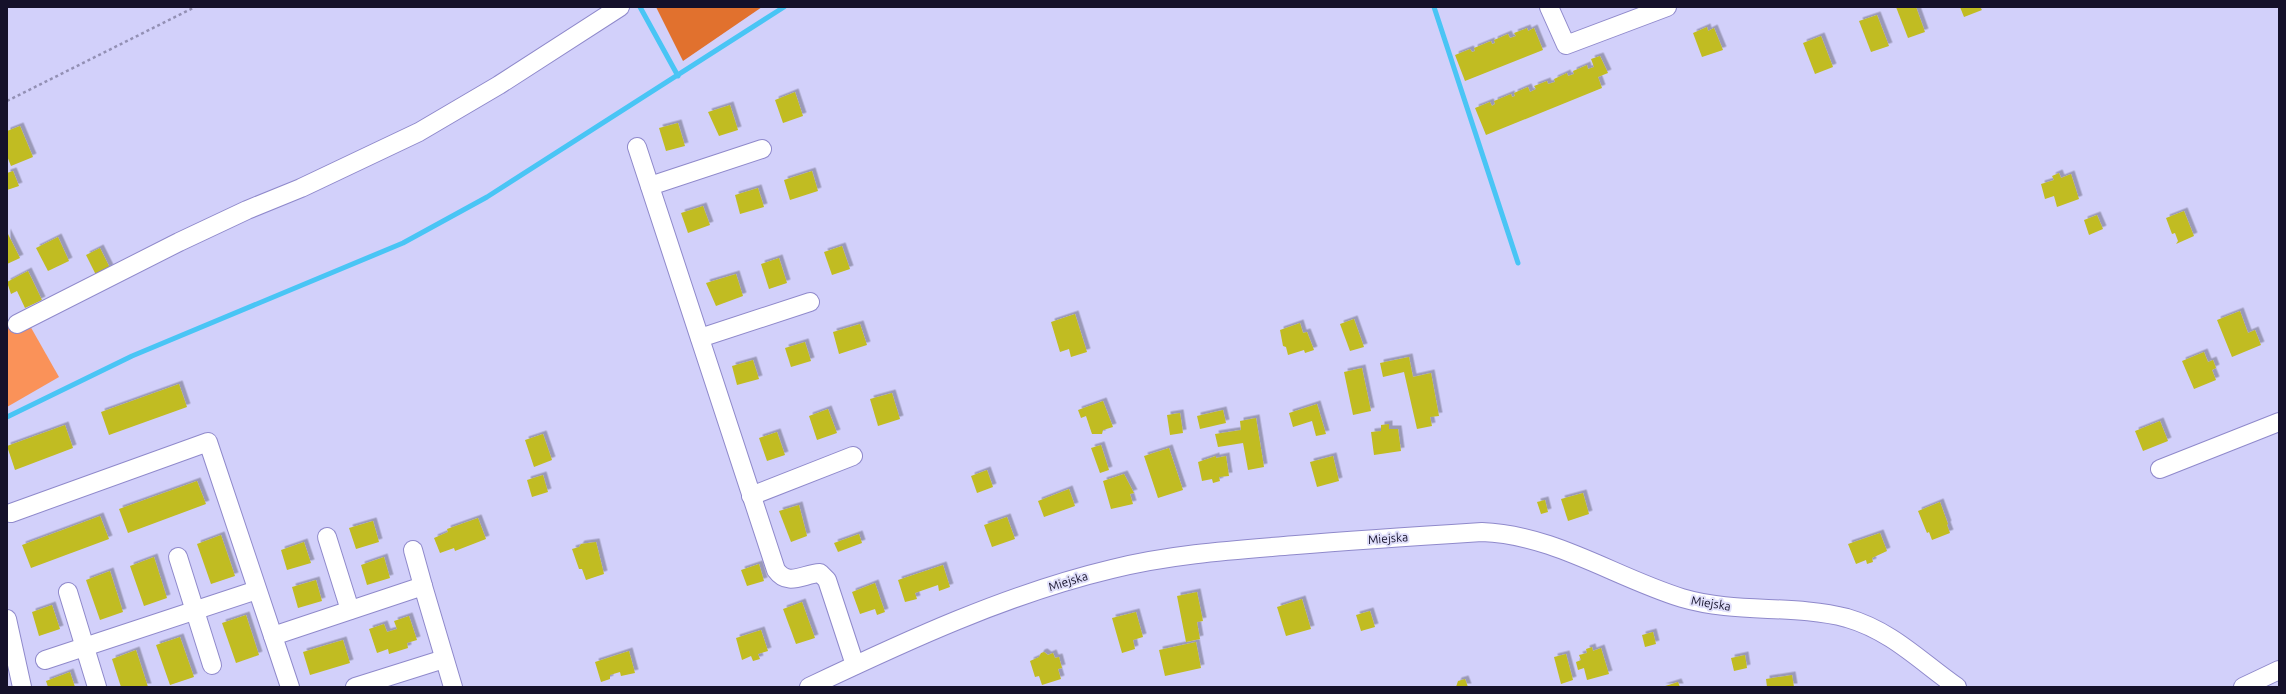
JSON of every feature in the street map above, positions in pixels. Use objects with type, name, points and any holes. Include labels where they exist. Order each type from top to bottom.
[{"type":"street","points":[[17,324],[206,229],[300,188],[419,132],[499,85],[620,7]]},
{"type":"street","points":[[1549,7],[1566,45],[1667,7]]},
{"type":"street","points":[[637,146],[776,570],[781,577],[789,580],[820,573],[827,580],[855,665]]},
{"type":"street","points":[[650,186],[762,149]]},
{"type":"street","points":[[700,338],[810,302]]},
{"type":"street","points":[[2160,469],[2279,422]]},
{"type":"street","points":[[11,513],[208,442],[290,687]]},
{"type":"street","points":[[752,496],[853,456]]},
{"type":"street","name":"Miejska","points":[[809,687],[855,665],[1003,602],[1071,580],[1138,563],[1254,549],[1482,532],[1518,536],[1552,545],[1644,583],[1699,602],[1813,612],[1848,619],[1878,631],[1903,644],[1957,687]]},
{"type":"street","points":[[328,537],[350,610]]},
{"type":"street","points":[[413,550],[453,687]]},
{"type":"street","points":[[178,557],[212,665]]},
{"type":"street","points":[[273,636],[423,586]]},
{"type":"street","points":[[45,660],[257,590]]},
{"type":"street","points":[[68,592],[97,687]]},
{"type":"street","points":[[7,618],[22,687]]},
{"type":"street","points":[[355,687],[444,659]]},
{"type":"street","points":[[2243,687],[2279,670]]},
{"type":"path","points":[[7,101],[195,7]]},
{"type":"shaded area","points":[[656,7],[762,7],[683,61]]},
{"type":"shaded area","points":[[25,317],[59,377],[7,407],[7,326]]},
{"type":"building","points":[[1896,7],[1916,7],[1925,32],[1908,38]]},
{"type":"building","points":[[1960,7],[1980,7],[1982,10],[1964,17]]},
{"type":"building","points":[[1877,15],[1889,46],[1871,52],[1859,21]]},
{"type":"building","points":[[1707,27],[1708,31],[1714,28],[1723,50],[1702,57],[1693,33]]},
{"type":"building","points":[[1527,28],[1528,31],[1534,28],[1543,50],[1465,81],[1455,55],[1470,49],[1472,52],[1475,51],[1474,48],[1491,41],[1492,44],[1495,43],[1494,40],[1508,34],[1510,38],[1516,36],[1514,33]]},
{"type":"building","points":[[1821,36],[1833,67],[1815,74],[1803,43]]},
{"type":"building","points":[[1600,56],[1608,73],[1598,77],[1602,88],[1486,135],[1475,108],[1490,102],[1492,106],[1495,104],[1494,101],[1511,94],[1512,97],[1515,96],[1514,93],[1528,87],[1530,92],[1536,89],[1534,86],[1547,81],[1548,84],[1555,82],[1554,79],[1567,73],[1568,76],[1574,74],[1573,71],[1587,65],[1588,69],[1594,67],[1591,59]]},
{"type":"building","points":[[795,92],[803,116],[783,123],[775,100]]},
{"type":"building","points":[[730,105],[738,130],[719,136],[708,112]]},
{"type":"building","points":[[678,123],[685,146],[666,151],[659,128]]},
{"type":"building","points":[[20,126],[33,157],[11,166],[7,156],[7,131]]},
{"type":"building","points":[[13,171],[19,186],[7,190],[7,173]]},
{"type":"building","points":[[812,171],[818,191],[790,200],[784,180]]},
{"type":"building","points":[[2059,173],[2061,178],[2071,174],[2079,199],[2057,207],[2054,196],[2045,199],[2041,184],[2054,180],[2052,176]]},
{"type":"building","points":[[758,188],[764,207],[740,214],[735,195]]},
{"type":"building","points":[[703,206],[710,225],[688,233],[681,213]]},
{"type":"building","points":[[2184,211],[2194,236],[2176,244],[2178,241],[2175,233],[2172,234],[2166,218]]},
{"type":"building","points":[[2097,215],[2103,229],[2089,235],[2084,220]]},
{"type":"building","points":[[7,232],[20,258],[7,264]]},
{"type":"building","points":[[58,237],[69,261],[48,271],[36,248]]},
{"type":"building","points":[[842,246],[850,269],[832,275],[824,252]]},
{"type":"building","points":[[100,248],[110,268],[96,275],[86,255]]},
{"type":"building","points":[[779,258],[787,283],[769,289],[761,264]]},
{"type":"building","points":[[28,271],[42,300],[25,308],[17,291],[11,294],[7,282]]},
{"type":"building","points":[[736,274],[743,296],[716,306],[706,283]]},
{"type":"building","points":[[2240,311],[2248,333],[2255,330],[2261,345],[2232,357],[2217,320]]},
{"type":"building","points":[[1075,314],[1087,352],[1071,357],[1069,349],[1060,352],[1051,322]]},
{"type":"building","points":[[1354,319],[1364,347],[1350,351],[1340,324]]},
{"type":"building","points":[[1300,323],[1303,333],[1307,332],[1314,350],[1305,353],[1304,350],[1288,355],[1286,347],[1283,346],[1280,330]]},
{"type":"building","points":[[860,324],[867,345],[839,354],[833,332]]},
{"type":"building","points":[[805,342],[811,361],[791,367],[785,348]]},
{"type":"building","points":[[2204,352],[2208,362],[2213,360],[2216,368],[2212,370],[2216,380],[2194,389],[2182,361]]},
{"type":"building","points":[[1409,357],[1413,377],[1431,373],[1439,416],[1430,417],[1432,426],[1417,429],[1404,372],[1383,377],[1380,363]]},
{"type":"building","points":[[753,360],[759,379],[737,385],[732,366]]},
{"type":"building","points":[[1362,368],[1371,411],[1353,415],[1344,372]]},
{"type":"building","points":[[179,384],[187,407],[109,435],[101,412]]},
{"type":"building","points":[[892,393],[900,419],[878,426],[870,399]]},
{"type":"building","points":[[1103,401],[1113,427],[1103,430],[1102,434],[1092,434],[1086,416],[1081,418],[1078,410]]},
{"type":"building","points":[[1317,404],[1326,434],[1316,436],[1312,421],[1293,427],[1289,413]]},
{"type":"building","points":[[828,409],[837,433],[817,440],[809,416]]},
{"type":"building","points":[[1223,410],[1226,423],[1200,429],[1197,416]]},
{"type":"building","points":[[1180,413],[1183,433],[1170,435],[1167,415]]},
{"type":"building","points":[[1256,418],[1264,467],[1248,470],[1243,443],[1218,447],[1215,434],[1241,430],[1240,421]]},
{"type":"building","points":[[2160,421],[2168,441],[2143,451],[2135,431]]},
{"type":"building","points":[[1389,424],[1389,429],[1398,429],[1401,451],[1374,455],[1371,432],[1381,431],[1381,425]]},
{"type":"building","points":[[65,425],[73,448],[15,470],[7,446]]},
{"type":"building","points":[[777,432],[785,455],[767,461],[759,438]]},
{"type":"building","points":[[543,434],[552,460],[534,467],[525,440]]},
{"type":"building","points":[[1101,445],[1109,470],[1100,473],[1091,448]]},
{"type":"building","points":[[1169,448],[1183,490],[1158,498],[1144,456]]},
{"type":"building","points":[[1216,456],[1216,458],[1226,456],[1229,476],[1219,477],[1220,481],[1213,483],[1212,479],[1202,481],[1198,462]]},
{"type":"building","points":[[1333,456],[1339,481],[1317,487],[1310,462]]},
{"type":"building","points":[[987,470],[993,487],[977,493],[971,476]]},
{"type":"building","points":[[1124,474],[1134,493],[1130,494],[1133,504],[1111,509],[1103,481]]},
{"type":"building","points":[[543,475],[548,492],[532,497],[527,480]]},
{"type":"building","points":[[197,481],[206,504],[128,533],[119,509]]},
{"type":"building","points":[[1069,489],[1075,506],[1044,517],[1038,501]]},
{"type":"building","points":[[1583,493],[1589,514],[1568,521],[1561,499]]},
{"type":"building","points":[[1545,500],[1548,512],[1541,514],[1537,502]]},
{"type":"building","points":[[1940,502],[1950,533],[1932,540],[1929,532],[1927,533],[1918,511]]},
{"type":"building","points":[[799,505],[807,536],[791,542],[779,511]]},
{"type":"building","points":[[100,516],[109,539],[31,568],[22,545]]},
{"type":"building","points":[[1007,517],[1015,539],[992,547],[984,525]]},
{"type":"building","points":[[478,518],[486,539],[455,551],[454,548],[440,553],[434,538],[448,532],[447,529]]},
{"type":"building","points":[[373,521],[379,542],[356,549],[349,528]]},
{"type":"building","points":[[1880,533],[1887,551],[1872,558],[1873,562],[1867,564],[1866,560],[1856,564],[1848,544]]},
{"type":"building","points":[[859,534],[862,543],[838,552],[834,543]]},
{"type":"building","points":[[221,535],[235,576],[211,584],[197,544]]},
{"type":"building","points":[[304,542],[311,563],[287,570],[281,550]]},
{"type":"building","points":[[596,542],[604,574],[586,580],[582,569],[579,569],[572,549],[579,547],[581,544]]},
{"type":"building","points":[[154,557],[167,598],[144,606],[130,566]]},
{"type":"building","points":[[384,557],[390,578],[367,585],[361,565]]},
{"type":"building","points":[[759,564],[764,581],[747,586],[741,570]]},
{"type":"building","points":[[943,565],[950,587],[939,591],[938,585],[915,593],[917,599],[905,602],[898,580]]},
{"type":"building","points":[[110,571],[123,612],[100,620],[86,580]]},
{"type":"building","points":[[316,580],[322,601],[298,608],[292,587]]},
{"type":"building","points":[[875,583],[885,612],[877,615],[875,609],[860,614],[852,592]]},
{"type":"building","points":[[1197,592],[1203,621],[1197,622],[1200,639],[1186,642],[1177,596]]},
{"type":"building","points":[[1302,599],[1311,629],[1286,636],[1277,607]]},
{"type":"building","points":[[802,602],[815,638],[796,644],[783,609]]},
{"type":"building","points":[[52,605],[60,629],[39,636],[32,612]]},
{"type":"building","points":[[1370,611],[1375,627],[1361,631],[1356,615]]},
{"type":"building","points":[[1136,612],[1143,637],[1133,640],[1135,649],[1122,653],[1112,618]]},
{"type":"building","points":[[246,615],[259,655],[236,663],[222,623]]},
{"type":"building","points":[[409,616],[417,640],[407,643],[408,648],[389,654],[388,649],[377,653],[369,629],[384,624],[387,632],[397,629],[394,621]]},
{"type":"building","points":[[761,630],[768,651],[758,654],[760,659],[753,661],[751,656],[742,660],[736,638]]},
{"type":"building","points":[[1653,632],[1656,644],[1645,647],[1642,635]]},
{"type":"building","points":[[180,637],[194,677],[170,685],[156,645]]},
{"type":"building","points":[[343,640],[350,663],[310,675],[303,652]]},
{"type":"building","points":[[1196,642],[1201,668],[1165,676],[1159,650]]},
{"type":"building","points":[[1592,647],[1593,651],[1601,648],[1609,674],[1587,680],[1584,668],[1578,670],[1576,662],[1581,660],[1579,655],[1587,653],[1586,649]]},
{"type":"building","points":[[136,650],[148,687],[121,687],[112,659]]},
{"type":"building","points":[[629,651],[635,673],[621,676],[620,672],[610,675],[610,679],[601,682],[595,662]]},
{"type":"building","points":[[1044,652],[1048,655],[1053,653],[1055,658],[1059,657],[1062,668],[1058,669],[1061,679],[1042,685],[1039,676],[1035,677],[1030,661],[1039,657],[1041,653]]},
{"type":"building","points":[[1566,654],[1573,680],[1561,684],[1554,657]]},
{"type":"building","points":[[1745,655],[1747,668],[1734,671],[1731,658]]},
{"type":"building","points":[[70,672],[75,687],[48,687],[46,681]]},
{"type":"building","points":[[1792,675],[1794,687],[1767,687],[1766,679]]},
{"type":"building","points":[[1465,679],[1468,687],[1456,687],[1458,681]]},
{"type":"building","points":[[1678,682],[1680,687],[1662,687]]},
{"type":"waterway","points":[[640,7],[678,76]]},
{"type":"waterway","points":[[7,417],[132,356],[403,243],[487,197],[784,7]]},
{"type":"waterway","points":[[1434,7],[1518,263]]}]
